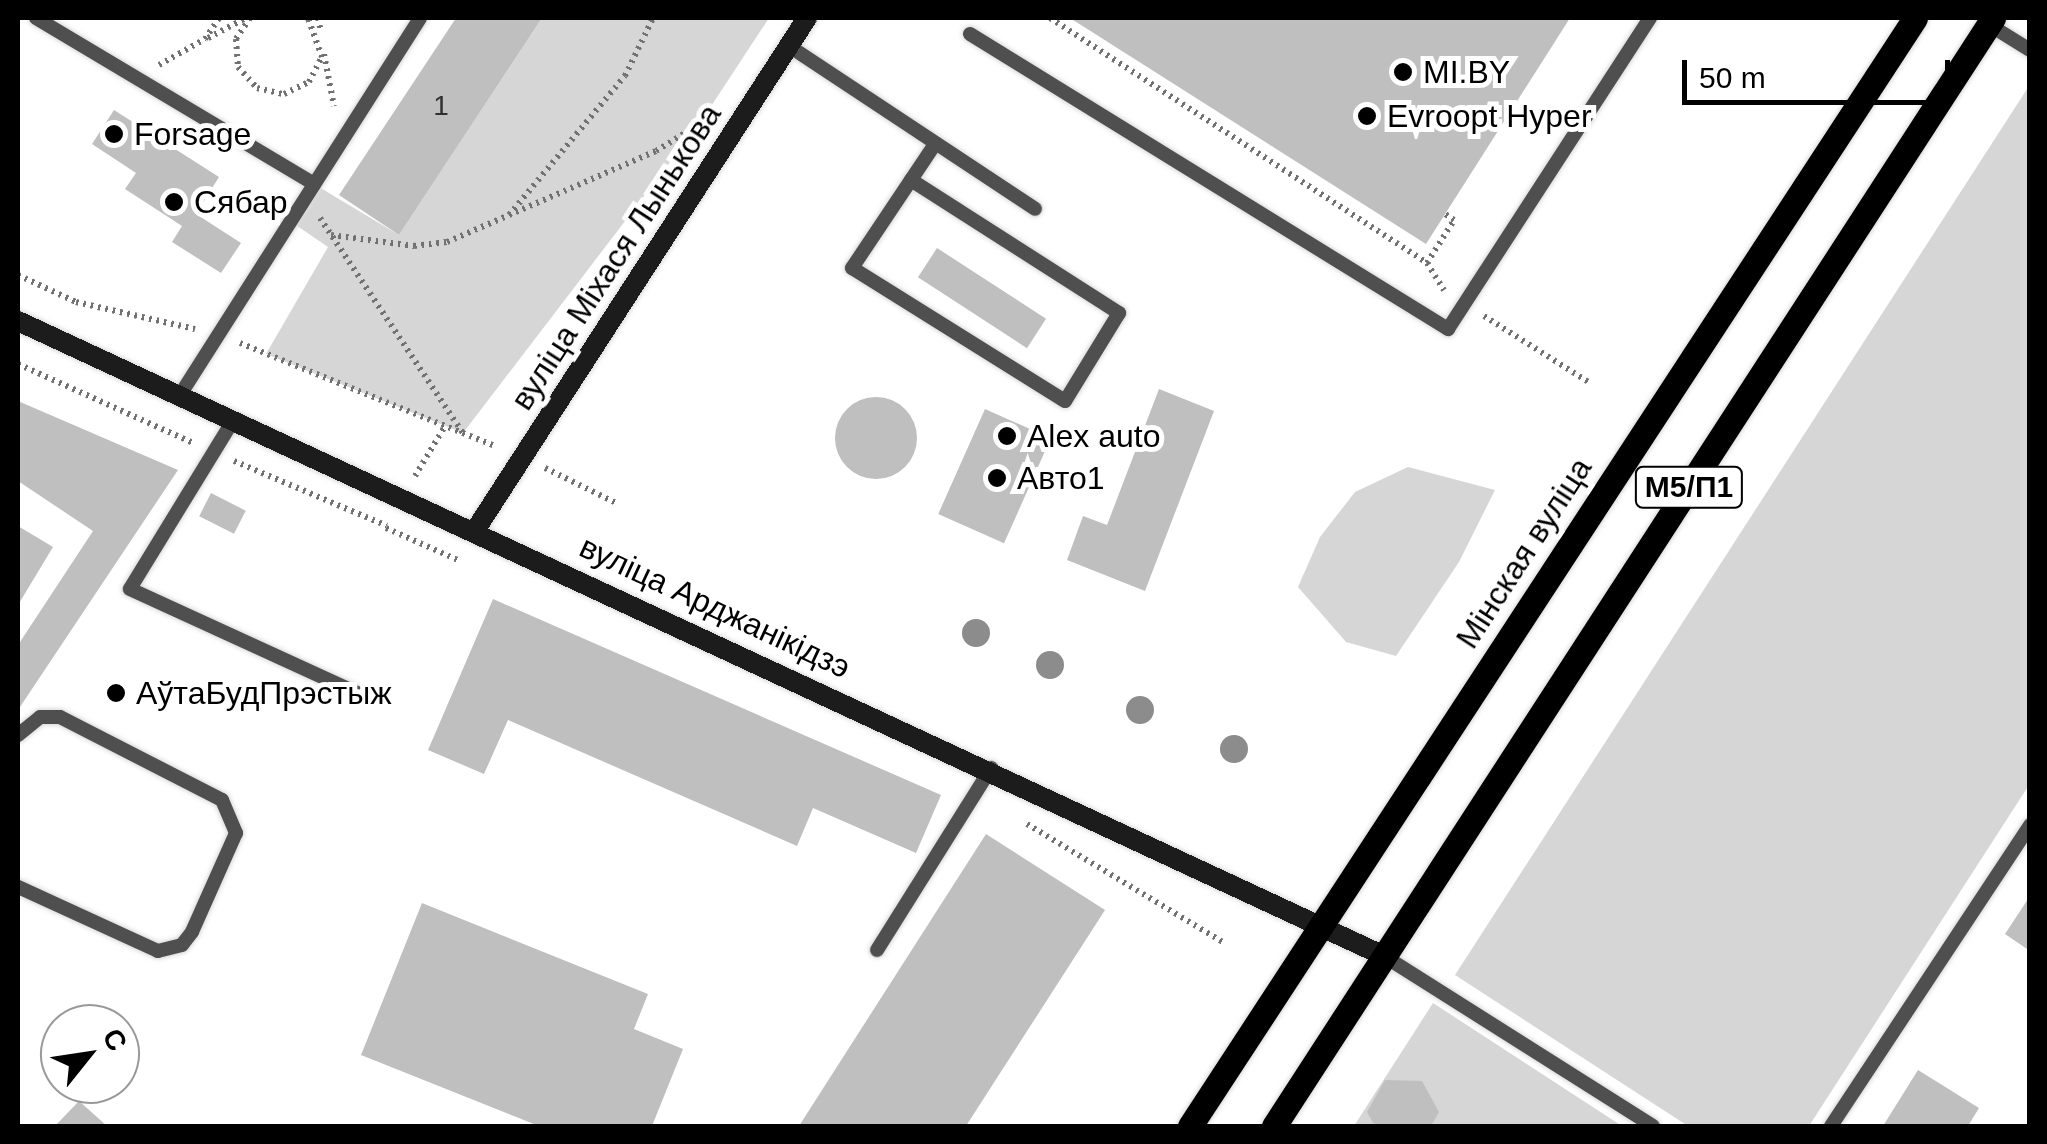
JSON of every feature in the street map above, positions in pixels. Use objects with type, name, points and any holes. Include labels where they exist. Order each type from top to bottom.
[{"type":"main road","name":"вуліца Міхася Лынькова","points":[[476,530],[807,18]]},
{"type":"main road","name":"Мінская вуліца","points":[[1190,1126],[1916,18]]},
{"type":"main road","name":"М5/П1","points":[[1274,1126],[1990,21]]},
{"type":"main road","name":"вуліца Арджанікідзэ","points":[[18,320],[990,768],[1322,923],[1384,956]]},
{"type":"lane","points":[[36,18],[310,190]]},
{"type":"lane","points":[[180,394],[420,18]]},
{"type":"lane","points":[[970,34],[1448,328],[1650,18]]},
{"type":"lane","points":[[1990,21],[2030,50]]},
{"type":"lane","points":[[788,46],[1035,209]]},
{"type":"lane","points":[[911,180],[1119,313],[1065,401],[852,268],[935,144]]},
{"type":"lane","points":[[234,419],[130,589],[364,696]]},
{"type":"lane","points":[[18,734],[40,718],[60,717],[222,800],[236,832],[192,932],[170,948],[158,951],[18,887]]},
{"type":"lane","points":[[877,950],[990,768]]},
{"type":"lane","points":[[1831,1126],[2030,825]]},
{"type":"lane","points":[[1384,956],[1430,979],[1653,1126]]},
{"type":"path","points":[[205,39],[219,18]]},
{"type":"path","points":[[137,78],[248,18]]},
{"type":"path","points":[[248,18],[236,39],[238,67],[270,94],[309,82],[322,42],[308,18]]},
{"type":"path","points":[[318,18],[341,142]]},
{"type":"path","points":[[508,216],[625,76],[654,18]]},
{"type":"path","points":[[1050,18],[1427,262],[1437,286],[1590,384]]},
{"type":"path","points":[[331,235],[432,246],[656,151],[715,115]]},
{"type":"path","points":[[310,190],[331,235],[463,433]]},
{"type":"path","points":[[1427,262],[1454,220],[1446,214]]},
{"type":"path","points":[[18,275],[76,302],[218,334],[522,457],[616,504]]},
{"type":"path","points":[[386,528],[475,568]]},
{"type":"path","points":[[975,793],[1224,943]]},
{"type":"shaded area","points":[[542,18],[769,18],[700,123],[463,433],[266,354],[328,247],[290,221],[314,184],[399,235]]},
{"type":"shaded area","points":[[2029,86],[2029,785],[1809,1126],[1688,1126],[1455,975]]},
{"type":"shaded area","points":[[1408,467],[1495,490],[1459,562],[1396,656],[1346,642],[1298,587],[1320,537],[1355,492]]},
{"type":"shaded area","points":[[1433,1003],[1622,1126],[1354,1126]]},
{"type":"building","points":[[456,18],[542,18],[399,235],[339,195]]},
{"type":"building","name":"Evroopt Hyper","points":[[1070,18],[1570,18],[1426,244]]},
{"type":"building","name":"Сябар","points":[[114,110],[219,177],[196,214],[241,243],[221,273],[172,242],[182,226],[125,189],[136,173],[92,144]]},
{"type":"building","points":[[937,248],[1046,319],[1027,348],[918,277]]},
{"type":"building","points":[[1159,389],[1214,411],[1145,591],[1067,560],[1083,516],[1107,525]]},
{"type":"building","points":[[876,397],[892,400],[905,409],[914,422],[914,454],[905,467],[892,476],[876,479],[860,476],[847,467],[838,454],[835,438],[838,422],[847,409],[860,400]]},
{"type":"building","points":[[18,401],[178,470],[18,710],[18,645],[93,531],[18,481]]},
{"type":"building","name":"Авто1","points":[[985,409],[1051,438],[1004,543],[938,514]]},
{"type":"building","points":[[211,493],[246,511],[234,534],[199,516]]},
{"type":"building","points":[[18,526],[53,547],[18,605]]},
{"type":"building","points":[[493,599],[941,795],[916,853],[813,808],[797,846],[508,720],[484,774],[428,750]]},
{"type":"building","points":[[986,834],[1105,910],[966,1126],[799,1126]]},
{"type":"building","points":[[2030,896],[2030,951],[2005,934]]},
{"type":"building","points":[[422,903],[648,994],[634,1029],[683,1049],[652,1126],[539,1126],[361,1055]]},
{"type":"building","points":[[1918,1070],[1979,1108],[1968,1126],[1883,1126]]},
{"type":"building","points":[[1385,1080],[1422,1081],[1439,1112],[1431,1126],[1375,1126],[1367,1112]]},
{"type":"building","points":[[76,1104],[82,1104],[107,1126],[55,1126]]},
{"type":"place","name":"MI.BY","points":[[1403,72]]},
{"type":"place","name":"Evroopt Hyper","points":[[1367,116]]},
{"type":"place","name":"Forsage","points":[[114,134]]},
{"type":"place","name":"Сябар","points":[[174,202]]},
{"type":"place","name":"Alex auto","points":[[1007,436]]},
{"type":"place","name":"Авто1","points":[[997,478]]},
{"type":"place","name":"АўтаБудПрэстыж","points":[[116,693]]}]
